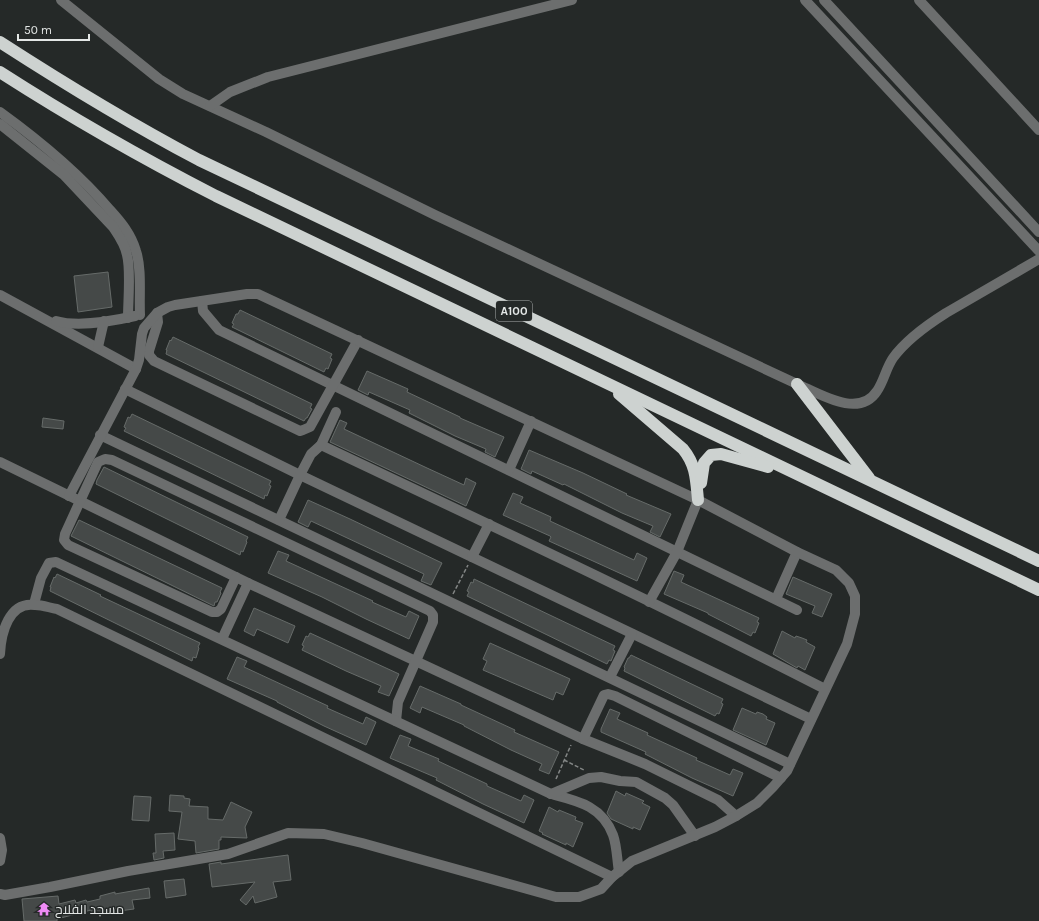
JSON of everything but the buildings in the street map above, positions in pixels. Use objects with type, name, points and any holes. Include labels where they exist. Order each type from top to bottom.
[{"type":"highway","name":"A100","points":[[0,42],[55,78],[199,160],[1039,561]]},
{"type":"highway","name":"A100","points":[[0,72],[79,122],[174,174],[273,224],[1039,590]]},
{"type":"highway","points":[[604,382],[683,448],[690,457],[696,471],[698,500]]},
{"type":"highway","points":[[797,384],[871,480]]},
{"type":"highway","points":[[698,500],[704,463],[711,455],[722,454],[797,475]]},
{"type":"street","points":[[61,0],[158,79],[183,94],[435,215],[797,384],[845,404],[860,404],[877,392],[894,356],[918,334],[946,313],[1039,259]]},
{"type":"street","points":[[210,106],[230,92],[268,77],[572,0]]},
{"type":"street","points":[[805,0],[1039,251]]},
{"type":"street","points":[[824,0],[1039,232]]},
{"type":"street","points":[[919,0],[1039,130]]},
{"type":"street","points":[[0,112],[75,172],[106,204],[125,227],[133,241],[138,259],[140,315]]},
{"type":"street","points":[[0,124],[64,175],[113,227],[125,247],[129,261],[128,318]]},
{"type":"street","points":[[0,894],[5,895],[128,871],[228,854],[288,833],[324,834],[362,843],[556,898],[580,897],[601,889],[632,861],[715,827],[757,803],[787,771],[847,644],[855,614],[855,596],[850,583],[836,570],[797,552],[698,500],[258,294],[247,294],[175,305],[159,311],[128,318],[104,321],[67,324],[44,318]]},
{"type":"street","points":[[0,295],[136,369]]},
{"type":"street","points":[[202,301],[203,311],[219,330],[797,610]]},
{"type":"street","points":[[69,496],[136,369],[139,360],[144,328],[159,311]]},
{"type":"street","points":[[159,311],[158,322],[149,351],[151,358],[296,430],[303,430],[310,427],[358,340]]},
{"type":"street","points":[[98,347],[104,321]]},
{"type":"street","points":[[125,389],[300,475],[811,719]]},
{"type":"street","points":[[279,520],[311,454],[321,445],[336,412]]},
{"type":"street","points":[[509,470],[531,421]]},
{"type":"street","points":[[100,435],[790,764]]},
{"type":"street","points":[[321,445],[489,524],[825,689]]},
{"type":"street","points":[[236,577],[221,609],[217,612],[212,612],[68,545],[64,540],[65,534],[98,462],[105,459],[112,460],[430,611],[433,615],[433,622],[398,702],[396,721]]},
{"type":"street","points":[[0,462],[248,583],[579,738],[652,767],[718,800],[736,816]]},
{"type":"street","points":[[649,602],[677,552],[698,500]]},
{"type":"street","points":[[472,557],[489,524]]},
{"type":"street","points":[[776,599],[797,552]]},
{"type":"street","points":[[34,604],[41,578],[50,563],[56,562],[551,794],[577,801],[592,808],[605,820],[613,835],[616,874]]},
{"type":"street","points":[[222,639],[248,583]]},
{"type":"street","points":[[0,654],[3,631],[12,614],[21,606],[34,604],[57,609],[616,874]]},
{"type":"street","points":[[610,678],[632,634]]},
{"type":"street","points":[[579,738],[604,695],[608,694],[615,696],[781,778]]},
{"type":"street","points":[[551,794],[589,778],[601,777],[620,781],[636,782],[665,798],[673,805],[695,836]]},
{"type":"street","points":[[0,838],[2,850],[0,861]]},
{"type":"path","points":[[450,601],[472,557]]},
{"type":"path","points":[[556,779],[564,760],[579,738]]},
{"type":"path","points":[[564,760],[601,777]]},
{"type":"place","name":"مسجد الفلاح","points":[[44,909]]}]
